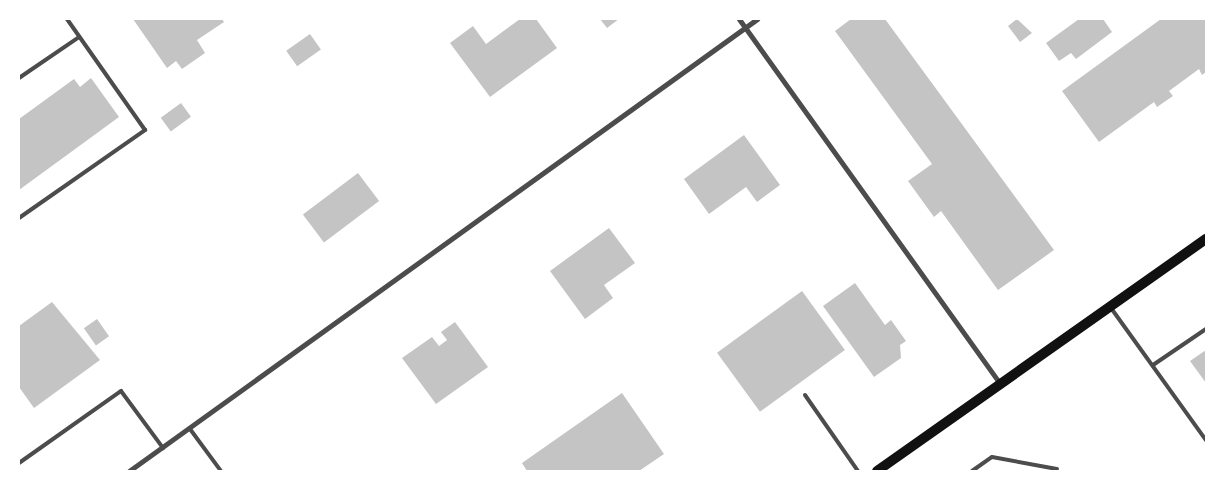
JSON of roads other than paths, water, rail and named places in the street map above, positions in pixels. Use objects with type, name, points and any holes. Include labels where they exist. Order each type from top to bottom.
[{"type":"main road","points":[[877,471],[1206,239]]},
{"type":"street","points":[[739,19],[1001,384]]},
{"type":"street","points":[[129,471],[757,19]]},
{"type":"lane","points":[[19,218],[145,130],[67,19]]},
{"type":"lane","points":[[19,78],[79,36]]},
{"type":"lane","points":[[1111,307],[1206,440]]},
{"type":"lane","points":[[1152,365],[1206,329]]},
{"type":"lane","points":[[19,463],[121,392],[163,448]]},
{"type":"lane","points":[[805,395],[858,471]]},
{"type":"lane","points":[[190,428],[221,471]]},
{"type":"lane","points":[[972,471],[992,457],[1057,469]]}]
